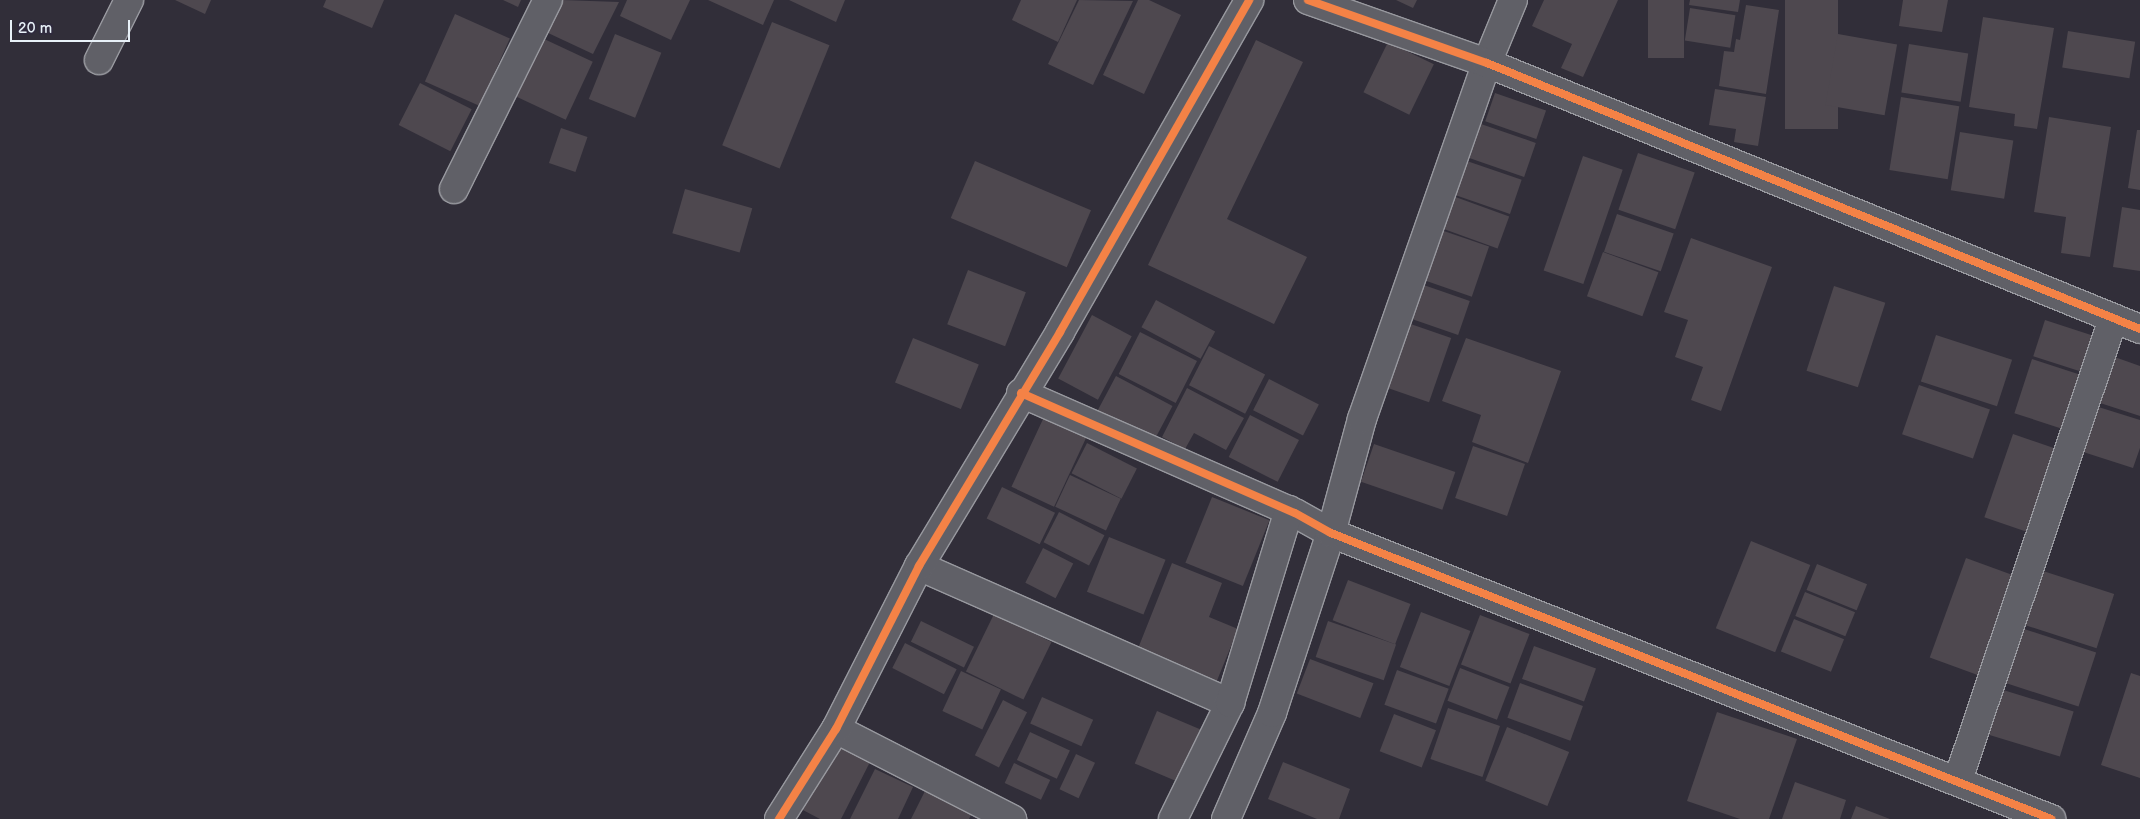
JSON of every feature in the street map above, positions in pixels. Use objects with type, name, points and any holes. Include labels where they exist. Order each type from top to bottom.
[{"type":"street","points":[[99,60],[129,0]]},
{"type":"street","points":[[454,189],[548,0]]},
{"type":"street","points":[[779,819],[836,729],[918,566],[1152,173],[1249,0]]},
{"type":"street","points":[[1308,0],[1487,63],[2113,320],[2140,329]]},
{"type":"street","points":[[1173,819],[1230,702],[1308,520],[1362,419],[1487,63],[1513,0]]},
{"type":"street","points":[[1958,780],[2113,320]]},
{"type":"street","points":[[1021,393],[1308,520],[2051,819]]},
{"type":"street","points":[[1226,819],[1272,713],[1308,520]]},
{"type":"street","points":[[918,566],[1230,702]]},
{"type":"street","points":[[836,729],[1012,819]]},
{"type":"building","points":[[175,0],[211,0],[205,14]]},
{"type":"building","points":[[326,0],[384,0],[372,28],[323,7]]},
{"type":"building","points":[[503,0],[521,0],[518,7]]},
{"type":"building","points":[[562,0],[619,2],[593,54],[546,32]]},
{"type":"building","points":[[627,0],[690,0],[671,40],[620,16]]},
{"type":"building","points":[[708,0],[774,0],[763,25]]},
{"type":"building","points":[[789,0],[845,0],[836,22]]},
{"type":"building","points":[[1021,0],[1077,0],[1058,42],[1012,20]]},
{"type":"building","points":[[1079,0],[1133,1],[1093,85],[1048,64]]},
{"type":"building","points":[[1138,0],[1149,0],[1181,15],[1144,94],[1103,75]]},
{"type":"building","points":[[1396,0],[1417,0],[1413,8]]},
{"type":"building","points":[[1544,0],[1618,0],[1583,77],[1561,68],[1572,44],[1532,26]]},
{"type":"building","points":[[1648,0],[1684,0],[1684,58],[1648,58]]},
{"type":"building","points":[[1690,0],[1740,0],[1738,12],[1689,5]]},
{"type":"building","points":[[1785,0],[1838,0],[1838,129],[1785,129]]},
{"type":"building","points":[[1903,0],[1948,0],[1942,32],[1899,26]]},
{"type":"building","points":[[1746,5],[1779,10],[1766,94],[1719,86],[1724,51],[1734,52],[1736,39],[1740,40]]},
{"type":"building","points":[[1690,8],[1735,15],[1730,48],[1685,41]]},
{"type":"building","points":[[455,14],[510,38],[480,106],[425,82]]},
{"type":"building","points":[[1983,17],[2054,28],[2037,129],[2014,126],[2015,114],[1969,107]]},
{"type":"building","points":[[772,22],[829,45],[780,169],[722,145]]},
{"type":"building","points":[[2068,31],[2135,42],[2129,78],[2062,68]]},
{"type":"building","points":[[615,34],[661,53],[635,118],[589,99]]},
{"type":"building","points":[[1838,34],[1897,44],[1885,115],[1825,105]]},
{"type":"building","points":[[542,38],[593,62],[566,120],[515,96]]},
{"type":"building","points":[[1256,40],[1303,62],[1227,219],[1307,257],[1274,324],[1148,265]]},
{"type":"building","points":[[1388,42],[1434,64],[1409,115],[1363,92]]},
{"type":"building","points":[[1909,44],[1968,53],[1961,102],[1901,92]]},
{"type":"building","points":[[420,83],[472,109],[450,151],[399,125]]},
{"type":"building","points":[[1715,89],[1766,97],[1758,146],[1734,142],[1736,129],[1709,125]]},
{"type":"building","points":[[1495,93],[1546,111],[1536,139],[1485,121]]},
{"type":"building","points":[[1901,97],[1959,106],[1948,179],[1889,170]]},
{"type":"building","points":[[2049,117],[2111,127],[2090,257],[2061,253],[2066,217],[2034,212]]},
{"type":"building","points":[[1481,124],[1536,143],[1524,177],[1469,158]]},
{"type":"building","points":[[561,128],[587,137],[575,172],[549,163]]},
{"type":"building","points":[[2137,130],[2140,130],[2140,190],[2128,188]]},
{"type":"building","points":[[1960,132],[2013,140],[2004,199],[1951,190]]},
{"type":"building","points":[[1638,153],[1695,173],[1675,229],[1618,210]]},
{"type":"building","points":[[1583,156],[1623,170],[1583,284],[1544,270]]},
{"type":"building","points":[[1464,160],[1522,180],[1510,214],[1452,194]]},
{"type":"building","points":[[975,161],[1091,210],[1067,267],[951,218]]},
{"type":"building","points":[[685,189],[752,208],[740,253],[672,233]]},
{"type":"building","points":[[1450,195],[1509,217],[1498,248],[1438,227]]},
{"type":"building","points":[[2122,207],[2140,210],[2140,271],[2113,267]]},
{"type":"building","points":[[1617,214],[1674,234],[1661,271],[1604,252]]},
{"type":"building","points":[[1438,229],[1489,247],[1472,297],[1421,279]]},
{"type":"building","points":[[1691,238],[1772,267],[1721,411],[1691,400],[1703,367],[1675,357],[1688,320],[1664,312]]},
{"type":"building","points":[[1603,252],[1658,272],[1642,316],[1587,296]]},
{"type":"building","points":[[968,270],[1026,292],[1005,346],[947,324]]},
{"type":"building","points":[[1415,282],[1470,301],[1458,335],[1403,316]]},
{"type":"building","points":[[1834,286],[1885,303],[1858,387],[1806,371]]},
{"type":"building","points":[[1156,300],[1215,331],[1201,359],[1141,327]]},
{"type":"building","points":[[1092,315],[1132,336],[1098,400],[1058,379]]},
{"type":"building","points":[[2045,320],[2096,337],[2085,373],[2033,356]]},
{"type":"building","points":[[1402,321],[1451,338],[1429,402],[1380,385]]},
{"type":"building","points":[[1140,332],[1197,361],[1176,403],[1119,374]]},
{"type":"building","points":[[1936,335],[2012,360],[1997,406],[1921,382]]},
{"type":"building","points":[[913,338],[979,365],[961,409],[895,383]]},
{"type":"building","points":[[1466,338],[1561,371],[1528,463],[1472,442],[1481,415],[1442,401]]},
{"type":"building","points":[[1209,346],[1265,375],[1245,414],[1189,385]]},
{"type":"building","points":[[2109,355],[2140,366],[2140,416],[2094,401]]},
{"type":"building","points":[[2032,359],[2083,376],[2066,430],[2014,413]]},
{"type":"building","points":[[1116,376],[1173,406],[1154,441],[1097,411]]},
{"type":"building","points":[[1269,379],[1319,404],[1303,436],[1253,410]]},
{"type":"building","points":[[1919,385],[1990,409],[1973,459],[1902,434]]},
{"type":"building","points":[[1187,388],[1244,418],[1226,450],[1194,433],[1185,449],[1162,437]]},
{"type":"building","points":[[2092,405],[2140,420],[2140,448],[2133,468],[2077,450]]},
{"type":"building","points":[[1250,415],[1299,440],[1278,482],[1229,457]]},
{"type":"building","points":[[1044,417],[1087,437],[1054,507],[1011,487]]},
{"type":"building","points":[[2013,434],[2060,450],[2032,533],[1984,517]]},
{"type":"building","points":[[1087,443],[1137,468],[1121,499],[1072,473]]},
{"type":"building","points":[[1374,444],[1455,472],[1442,510],[1361,482]]},
{"type":"building","points":[[1473,446],[1525,464],[1507,516],[1455,498]]},
{"type":"building","points":[[1070,475],[1121,499],[1106,530],[1055,507]]},
{"type":"building","points":[[1002,487],[1055,513],[1040,544],[987,518]]},
{"type":"building","points":[[1212,497],[1269,520],[1243,586],[1185,563]]},
{"type":"building","points":[[1059,512],[1104,535],[1089,565],[1044,542]]},
{"type":"building","points":[[1109,537],[1166,560],[1143,615],[1087,592]]},
{"type":"building","points":[[1751,541],[1810,565],[1775,652],[1716,628]]},
{"type":"building","points":[[1043,548],[1073,563],[1056,598],[1025,583]]},
{"type":"building","points":[[1966,558],[2021,578],[1985,678],[1930,658]]},
{"type":"building","points":[[1172,563],[1222,583],[1209,617],[1238,629],[1216,683],[1137,651]]},
{"type":"building","points":[[1817,564],[1867,584],[1857,610],[1807,590]]},
{"type":"building","points":[[2040,570],[2114,594],[2097,648],[2022,624]]},
{"type":"building","points":[[1348,580],[1411,604],[1395,644],[1333,620]]},
{"type":"building","points":[[1805,592],[1855,612],[1845,636],[1795,616]]},
{"type":"building","points":[[1421,612],[1470,631],[1449,686],[1400,667]]},
{"type":"building","points":[[994,614],[1052,642],[1023,700],[966,672]]},
{"type":"building","points":[[1480,615],[1529,634],[1510,683],[1461,664]]},
{"type":"building","points":[[1794,619],[1844,639],[1831,672],[1781,651]]},
{"type":"building","points":[[921,621],[974,647],[964,668],[911,642]]},
{"type":"building","points":[[1328,621],[1396,644],[1384,680],[1316,657]]},
{"type":"building","points":[[2021,628],[2096,652],[2079,707],[2003,682]]},
{"type":"building","points":[[905,643],[957,669],[944,694],[892,668]]},
{"type":"building","points":[[1534,646],[1596,669],[1584,701],[1522,679]]},
{"type":"building","points":[[1310,659],[1373,683],[1360,718],[1297,694]]},
{"type":"building","points":[[1460,668],[1509,687],[1497,720],[1447,701]]},
{"type":"building","points":[[1397,670],[1449,689],[1436,724],[1384,705]]},
{"type":"building","points":[[961,671],[1001,690],[982,729],[942,711]]},
{"type":"building","points":[[2131,673],[2140,676],[2140,778],[2101,765]]},
{"type":"building","points":[[1520,683],[1583,706],[1570,741],[1507,718]]},
{"type":"building","points":[[2000,689],[2074,712],[2060,756],[1986,734]]},
{"type":"building","points":[[1042,697],[1093,720],[1081,746],[1030,723]]},
{"type":"building","points":[[1003,700],[1027,712],[999,768],[975,755]]},
{"type":"building","points":[[1448,708],[1500,726],[1482,777],[1430,759]]},
{"type":"building","points":[[1157,711],[1201,730],[1179,782],[1135,763]]},
{"type":"building","points":[[1717,712],[1797,739],[1769,819],[1740,819],[1687,801]]},
{"type":"building","points":[[1394,714],[1436,730],[1422,767],[1380,751]]},
{"type":"building","points":[[1507,727],[1569,752],[1547,806],[1485,781]]},
{"type":"building","points":[[1030,732],[1070,751],[1057,779],[1017,760]]},
{"type":"building","points":[[833,744],[870,762],[841,819],[820,819],[801,809]]},
{"type":"building","points":[[1076,754],[1095,763],[1079,798],[1060,789]]},
{"type":"building","points":[[1283,762],[1350,789],[1339,819],[1317,819],[1268,799]]},
{"type":"building","points":[[1014,763],[1050,780],[1041,800],[1005,783]]},
{"type":"building","points":[[875,769],[913,787],[898,819],[850,819]]},
{"type":"building","points":[[1795,782],[1846,800],[1840,819],[1782,819]]},
{"type":"building","points":[[925,791],[972,813],[969,819],[911,819]]},
{"type":"building","points":[[1856,806],[1890,819],[1851,819]]},
{"type":"cycle path","points":[[779,819],[836,729],[919,566],[1060,332],[1249,0]]},
{"type":"cycle path","points":[[1308,0],[1487,63],[2140,329]]},
{"type":"cycle path","points":[[1021,393],[1295,513],[1331,533],[2051,819]]}]
